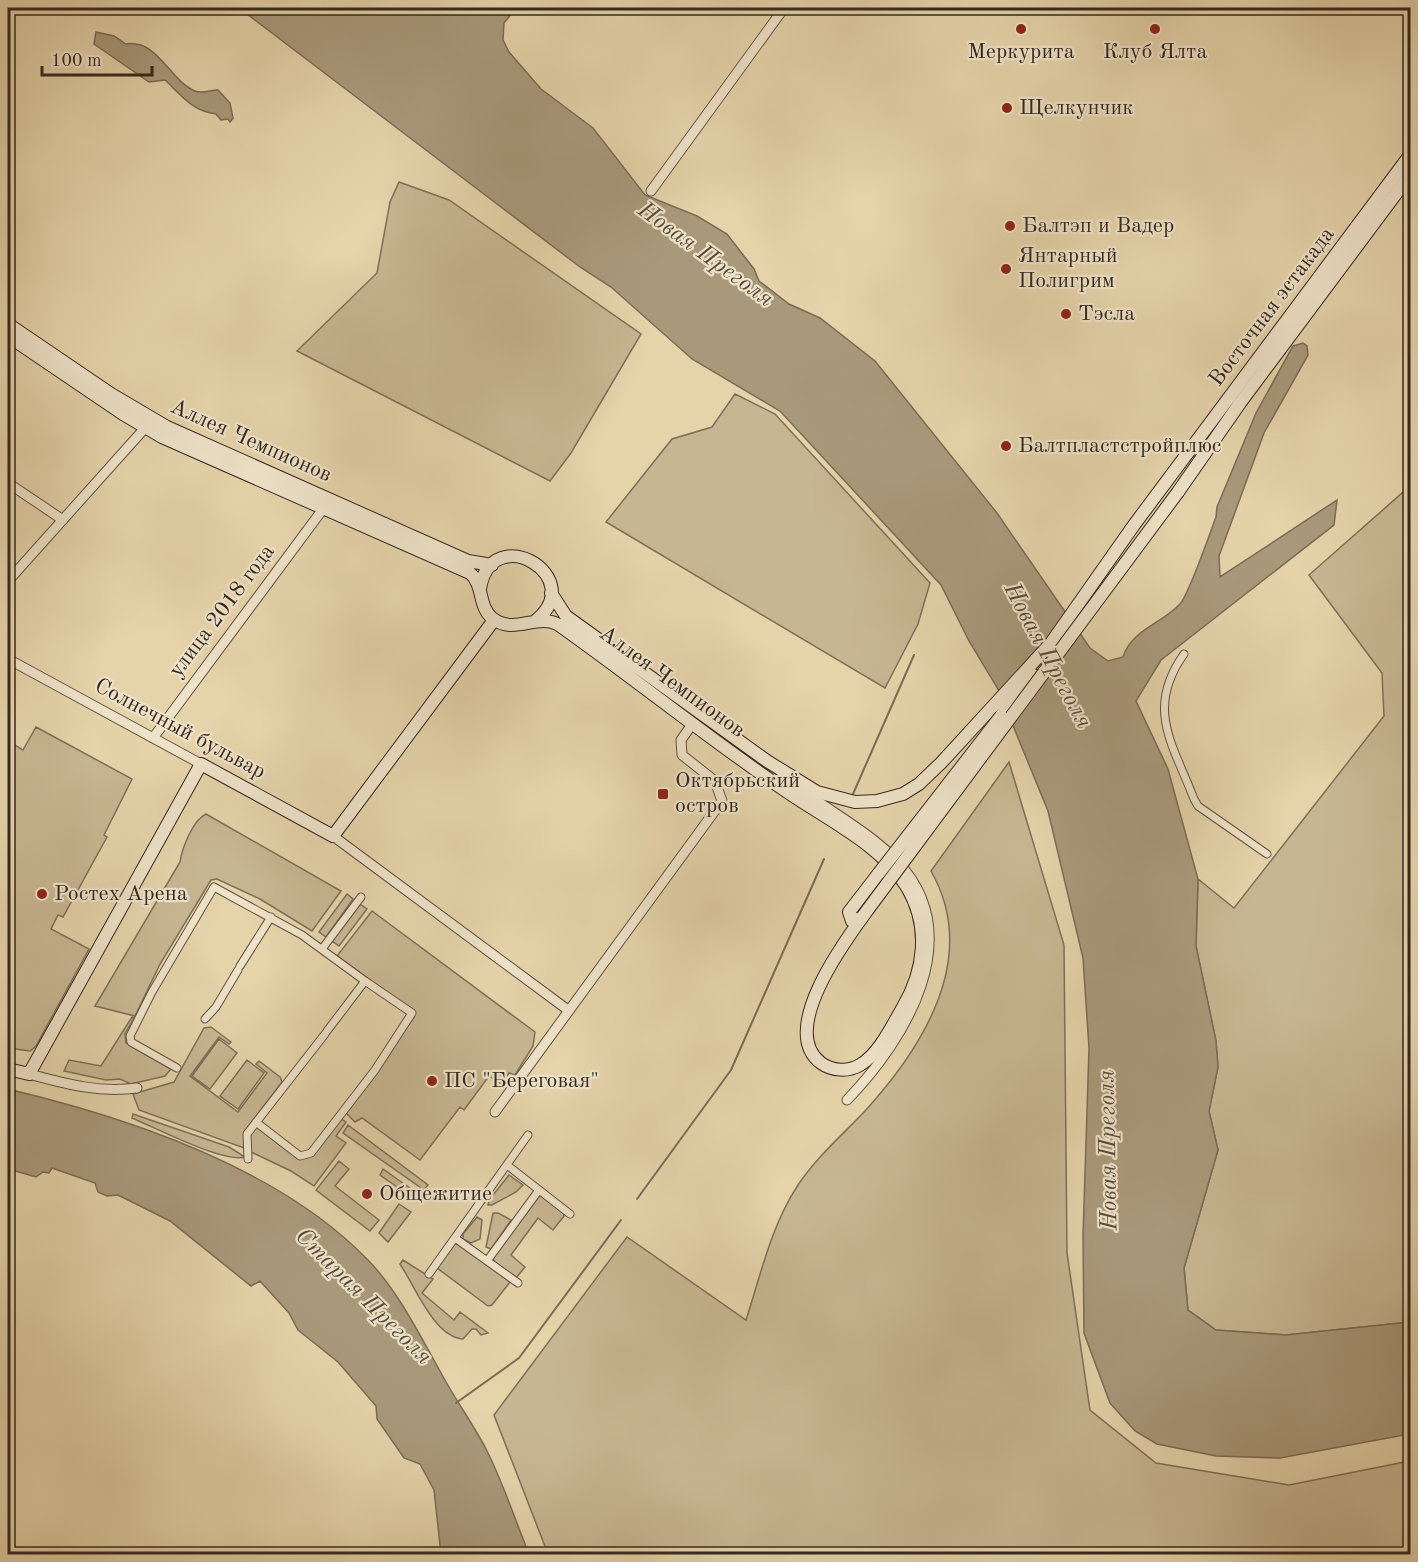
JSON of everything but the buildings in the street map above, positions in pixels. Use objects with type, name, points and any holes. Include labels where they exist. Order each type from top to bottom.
[{"type":"main road","name":"Восточная эстакада","points":[[1051,643],[1165,483],[1410,155]]},
{"type":"main road","name":"Восточная эстакада","points":[[861,918],[1410,175]]},
{"type":"main road","name":"Аллея Чемпионов","points":[[8,324],[111,394],[172,430],[468,561],[492,565],[510,556],[531,559],[546,573],[551,593],[566,616],[767,761],[826,796],[869,802],[903,794],[925,778],[1051,643]]},
{"type":"main road","name":"Аллея Чемпионов","points":[[8,336],[145,428],[177,445],[470,573],[476,578],[485,609],[494,620],[514,627],[545,620],[559,626],[781,789],[884,860],[906,886],[920,921],[921,960],[915,982],[902,1008],[870,1058],[854,1068],[836,1069],[819,1061],[810,1048],[807,1034],[809,1006],[861,918]]},
{"type":"main road","points":[[480,589],[483,576],[492,565]]},
{"type":"main road","points":[[534,622],[544,612],[551,593]]},
{"type":"main road","points":[[333,836],[494,620]]},
{"type":"main road","points":[[861,918],[852,921],[849,916],[858,900],[1001,716],[1040,663],[1051,643]]},
{"type":"main road","points":[[8,1069],[29,1074],[201,764]]},
{"type":"main road","name":"Солнечный бульвар","points":[[201,764],[333,836]]},
{"type":"street","points":[[651,191],[784,8]]},
{"type":"street","points":[[8,581],[145,428]]},
{"type":"street","points":[[8,483],[63,520]]},
{"type":"street","name":"улица 2018 года","points":[[153,738],[323,508]]},
{"type":"street","points":[[1184,654],[1167,685],[1163,719],[1194,799],[1198,806],[1267,854]]},
{"type":"street","name":"Солнечный бульвар","points":[[8,659],[201,764]]},
{"type":"street","points":[[495,1112],[723,801],[716,781],[682,755],[681,740],[693,723]]},
{"type":"street","points":[[767,761],[889,854],[909,876],[926,911],[930,954],[922,985],[881,1059],[847,1100]]},
{"type":"street","name":"Солнечный бульвар","points":[[333,836],[568,1010]]},
{"type":"street","points":[[177,1068],[131,1042],[130,1036],[152,992],[214,887],[271,917],[322,949],[412,1013],[381,1062],[310,1153],[300,1156],[256,1122]]},
{"type":"street","points":[[322,949],[361,897]]},
{"type":"street","points":[[204,1019],[216,1007],[271,917]]},
{"type":"street","points":[[248,1159],[247,1134],[365,981]]},
{"type":"street","points":[[29,1074],[92,1090],[111,1092],[136,1088]]},
{"type":"street","points":[[429,1274],[528,1135]]},
{"type":"street","points":[[507,1165],[570,1214]]},
{"type":"street","points":[[487,1261],[539,1190]]},
{"type":"street","points":[[455,1238],[518,1283]]},
{"type":"shaded area","points":[[399,182],[449,200],[641,334],[571,453],[550,481],[297,351],[377,273],[390,202]]},
{"type":"shaded area","points":[[735,394],[775,414],[930,583],[918,624],[885,688],[606,522],[672,439],[712,427]]},
{"type":"shaded area","points":[[1410,486],[1410,1322],[1286,1335],[1216,1330],[1188,1310],[1184,1268],[1218,1150],[1209,1111],[1218,1067],[1216,1041],[1196,946],[1198,879],[1234,908],[1384,716],[1382,673],[1309,575]]},
{"type":"shaded area","name":"Ростех Арена","points":[[36,727],[132,779],[104,835],[107,837],[63,917],[58,915],[51,929],[89,949],[36,1046],[30,1051],[8,1048],[8,741],[23,750]]},
{"type":"shaded area","points":[[1009,762],[1064,945],[1067,1253],[1090,1410],[1156,1463],[1289,1485],[1410,1461],[1410,1554],[548,1554],[494,1415],[627,1237],[746,1320],[774,1234],[798,1185],[821,1156],[887,1086],[925,1029],[938,999],[947,968],[950,936],[945,903],[931,871]]},
{"type":"shaded area","points":[[206,814],[341,891],[312,931],[260,899],[217,879],[211,880],[160,964],[135,1016],[95,1006],[180,862],[183,849],[193,828]]},
{"type":"shaded area","points":[[347,894],[353,899],[326,937],[319,932]]},
{"type":"shaded area","points":[[360,904],[367,909],[339,946],[332,941]]},
{"type":"shaded area","points":[[372,911],[535,1032],[533,1046],[515,1075],[509,1073],[501,1084],[489,1076],[464,1110],[460,1107],[420,1160],[362,1118],[355,1122],[345,1112],[414,1017],[414,1012],[337,956]]},
{"type":"shaded area","points":[[132,1017],[134,1018],[125,1034],[126,1043],[171,1069],[165,1076],[131,1084],[120,1079],[106,1080],[64,1071],[69,1060],[101,1066]]},
{"type":"shaded area","points":[[211,1027],[231,1042],[229,1044],[219,1037],[190,1076],[238,1112],[267,1073],[256,1064],[259,1061],[280,1077],[282,1082],[244,1132],[244,1148],[139,1110],[133,1094],[174,1082],[204,1028]]},
{"type":"shaded area","points":[[219,1039],[237,1053],[210,1089],[192,1076]]},
{"type":"shaded area","points":[[247,1060],[264,1073],[238,1109],[220,1096]]},
{"type":"shaded area","points":[[133,1114],[229,1147],[245,1157],[221,1155],[206,1150],[132,1118]]},
{"type":"shaded area","points":[[340,1118],[346,1122],[336,1136],[346,1143],[314,1186],[291,1171],[251,1152],[249,1134],[257,1127],[299,1158],[311,1156]]},
{"type":"shaded area","points":[[348,1125],[428,1185],[424,1190],[343,1133]]},
{"type":"shaded area","points":[[339,1161],[349,1169],[335,1186],[379,1220],[370,1231],[316,1190]]},
{"type":"shaded area","points":[[383,1169],[421,1196],[417,1201],[380,1175]]},
{"type":"shaded area","points":[[509,1175],[523,1185],[516,1192],[488,1205],[489,1200]]},
{"type":"shaded area","points":[[540,1195],[563,1212],[564,1216],[553,1230],[538,1218],[511,1255],[525,1267],[516,1278],[495,1263],[493,1258]]},
{"type":"shaded area","points":[[399,1204],[411,1212],[388,1242],[379,1233]]},
{"type":"shaded area","points":[[493,1213],[498,1213],[511,1220],[491,1249],[486,1247]]},
{"type":"shaded area","points":[[477,1217],[482,1220],[480,1239],[471,1243],[463,1239],[463,1234]]},
{"type":"shaded area","points":[[454,1244],[458,1244],[510,1282],[492,1305],[488,1306],[437,1268]]},
{"type":"shaded area","points":[[403,1260],[433,1279],[422,1293],[454,1320],[460,1312],[488,1333],[481,1335],[476,1329],[472,1329],[463,1339],[443,1330],[426,1309],[400,1264]]},
{"type":"water","name":"Новая Преголя","points":[[239,8],[469,8],[475,11],[493,12],[497,8],[516,8],[504,23],[503,40],[509,52],[541,89],[593,128],[645,195],[697,216],[727,234],[754,269],[759,281],[789,304],[820,318],[875,361],[997,513],[1090,648],[1108,661],[1123,657],[1127,648],[1140,633],[1173,611],[1184,598],[1216,517],[1217,507],[1256,413],[1293,346],[1303,343],[1307,346],[1308,355],[1264,433],[1219,556],[1220,577],[1337,500],[1334,525],[1161,660],[1136,701],[1168,769],[1198,879],[1196,946],[1216,1041],[1218,1067],[1209,1111],[1218,1150],[1184,1268],[1188,1310],[1216,1330],[1286,1335],[1410,1322],[1410,1434],[1280,1458],[1216,1456],[1157,1444],[1135,1431],[1110,1403],[1084,1333],[1083,1236],[1089,1048],[1083,958],[1048,811],[998,689],[969,641],[941,585],[780,411],[692,359],[611,287],[580,267]]},
{"type":"water","points":[[96,32],[114,36],[126,44],[137,44],[147,48],[186,86],[195,91],[218,90],[230,103],[233,118],[230,122],[228,119],[221,120],[216,114],[200,110],[182,97],[165,80],[149,82],[94,44]]},
{"type":"water","name":"Старая Преголя","points":[[8,1089],[103,1115],[200,1151],[247,1173],[332,1227],[379,1272],[407,1313],[486,1449],[529,1554],[441,1554],[434,1490],[420,1464],[404,1458],[377,1419],[376,1406],[338,1362],[298,1330],[289,1313],[260,1281],[251,1286],[170,1221],[118,1195],[107,1196],[98,1192],[95,1183],[52,1168],[49,1173],[43,1172],[36,1177],[8,1169]]},
{"type":"water","points":[[8,1499],[12,1504],[13,1538],[10,1554],[8,1554]]},
{"type":"waterway","points":[[853,794],[914,655]]},
{"type":"waterway","points":[[637,1199],[731,1070],[824,859]]},
{"type":"waterway","points":[[456,1403],[519,1358],[621,1220]]},
{"type":"place","name":"Меркурита","points":[[1021,29]]},
{"type":"place","name":"Клуб Ялта","points":[[1155,29]]},
{"type":"place","name":"Щелкунчик","points":[[1007,108]]},
{"type":"place","name":"Балтэп и Вадер","points":[[1010,226]]},
{"type":"place","name":"Янтарный Полигрим","points":[[1006,269]]},
{"type":"place","name":"Тэсла","points":[[1066,314]]},
{"type":"place","name":"Балтпластстройплюс","points":[[1006,446]]},
{"type":"place","name":"Октябрьский остров","points":[[663,794]]},
{"type":"place","name":"Ростех Арена","points":[[42,894]]},
{"type":"place","name":"ПС \"Береговая\"","points":[[432,1081]]},
{"type":"place","name":"Общежитие","points":[[367,1194]]}]
